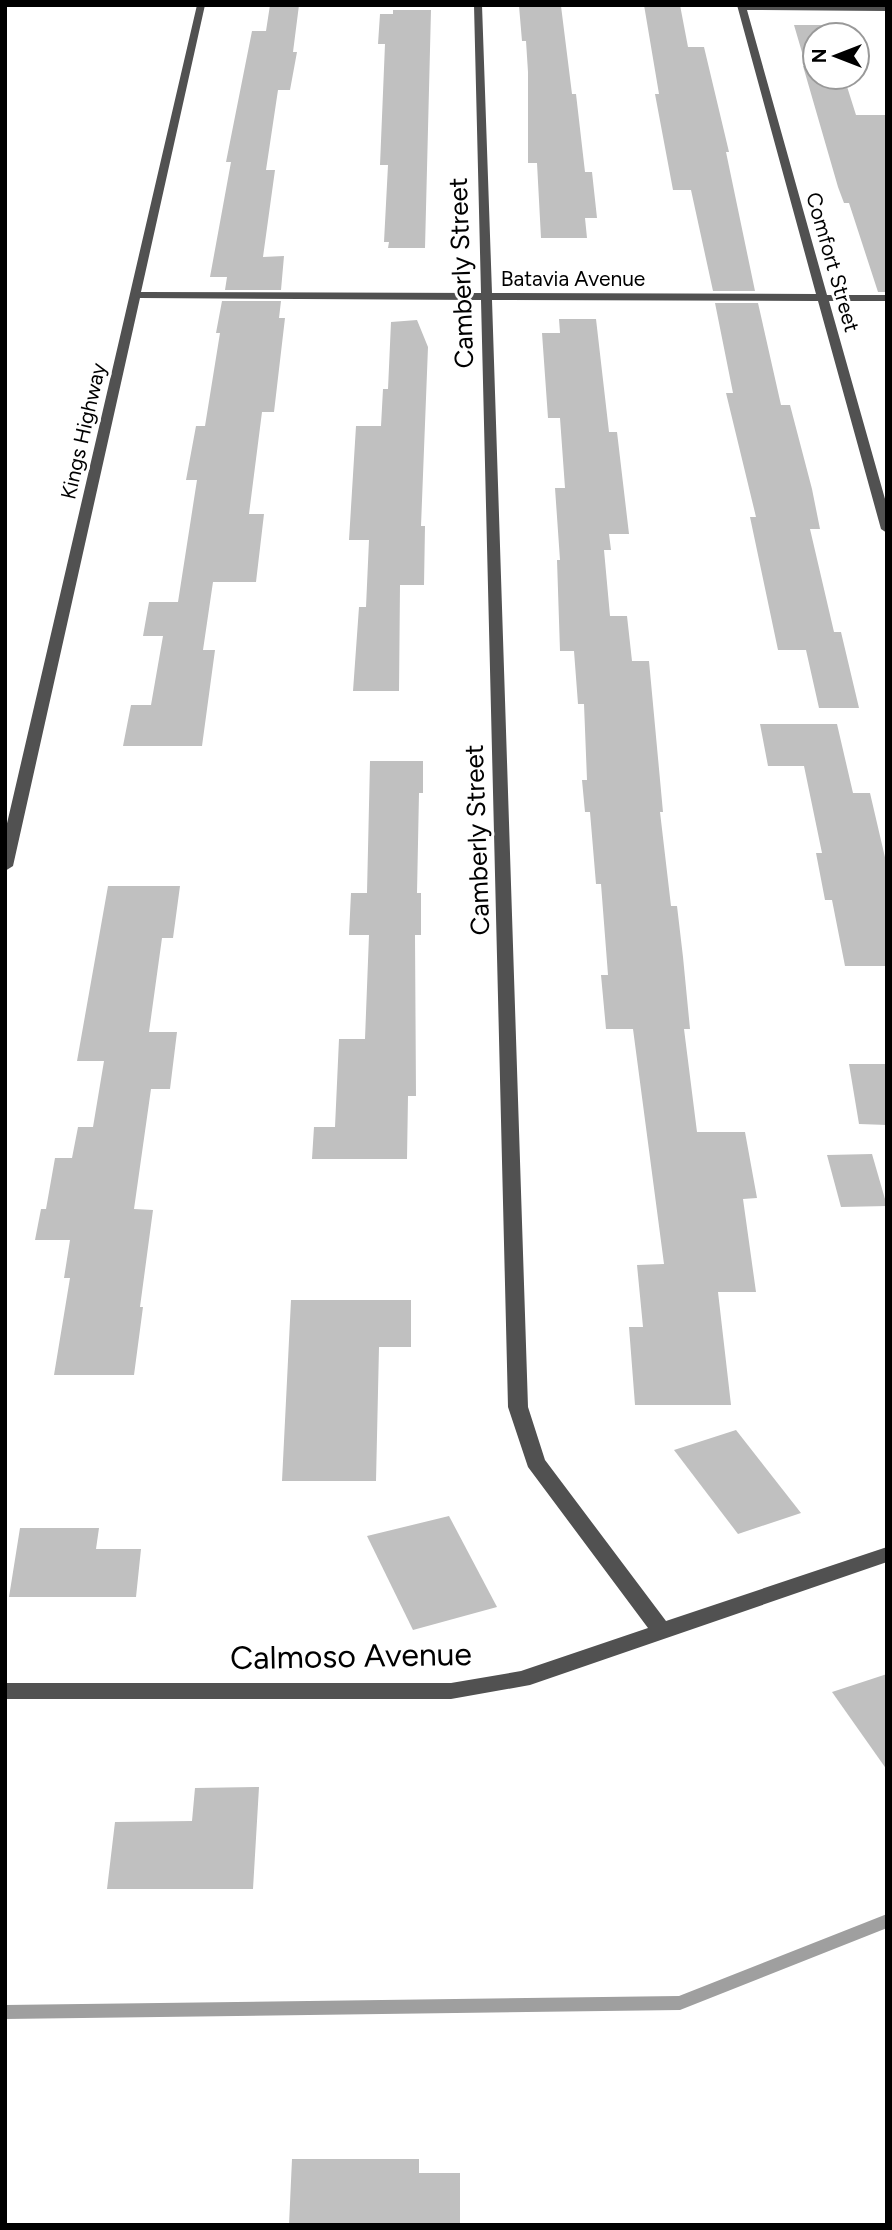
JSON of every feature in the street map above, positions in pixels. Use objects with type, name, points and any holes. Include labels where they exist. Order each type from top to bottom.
[{"type":"street","name":"Kings Highway","points":[[5,866],[201,5]]},
{"type":"street","name":"Camberly Street","points":[[478,5],[518,1407],[535,1462],[660,1630]]},
{"type":"street","points":[[741,6],[887,8]]},
{"type":"street","name":"Comfort Street","points":[[741,6],[887,529]]},
{"type":"street","name":"Batavia Avenue","points":[[134,295],[887,298]]},
{"type":"street","name":"Calmoso Avenue","points":[[5,1691],[451,1691],[522,1679],[887,1554]]},
{"type":"building","points":[[270,5],[299,5],[293,52],[297,52],[290,90],[278,90],[266,170],[275,170],[263,257],[284,256],[281,290],[225,290],[227,277],[210,277],[231,162],[226,162],[252,31],[266,31]]},
{"type":"building","points":[[644,5],[680,5],[688,47],[704,47],[729,152],[726,152],[755,291],[713,291],[691,190],[673,190],[655,94],[659,94]]},
{"type":"building","points":[[519,6],[561,6],[572,94],[576,94],[585,172],[592,172],[597,218],[585,218],[587,238],[541,238],[537,163],[528,163],[528,72],[526,41],[522,41]]},
{"type":"building","points":[[393,10],[431,10],[425,248],[388,248],[389,242],[384,242],[388,165],[380,165],[385,44],[378,44],[380,14],[393,14]]},
{"type":"building","points":[[794,25],[801,25],[801,49]]},
{"type":"building","points":[[810,91],[848,91],[856,115],[887,115],[887,292],[878,292],[849,203],[844,203]]},
{"type":"building","points":[[222,301],[281,301],[279,318],[285,318],[274,412],[262,412],[249,514],[264,514],[256,582],[213,582],[203,650],[215,650],[202,746],[123,746],[131,705],[151,705],[163,636],[143,636],[149,602],[178,602],[197,480],[186,480],[196,426],[205,426],[220,333],[216,333]]},
{"type":"building","points":[[715,303],[758,303],[781,405],[790,405],[812,489],[820,529],[810,529],[834,632],[841,632],[859,708],[819,708],[806,650],[778,650],[750,517],[756,517],[726,393],[733,393]]},
{"type":"building","points":[[559,319],[596,319],[609,432],[617,432],[629,534],[609,534],[611,550],[604,550],[610,616],[627,616],[632,661],[649,661],[663,812],[660,812],[671,906],[677,906],[683,957],[690,1029],[684,1029],[697,1132],[745,1132],[757,1198],[743,1199],[756,1292],[718,1292],[731,1405],[635,1405],[629,1327],[643,1327],[637,1265],[664,1264],[633,1029],[606,1029],[601,975],[608,975],[601,884],[596,884],[590,812],[585,812],[582,780],[587,780],[584,704],[578,704],[574,651],[560,651],[557,560],[560,560],[555,488],[565,488],[560,418],[548,418],[542,333],[560,333]]},
{"type":"building","points":[[417,320],[428,347],[421,526],[425,526],[424,585],[400,585],[399,691],[353,691],[359,607],[366,607],[369,540],[349,540],[356,426],[381,426],[383,389],[388,389],[391,322]]},
{"type":"building","points":[[760,724],[837,724],[853,793],[870,793],[887,866],[887,966],[845,966],[832,900],[825,900],[816,853],[822,853],[804,766],[768,766]]},
{"type":"building","points":[[370,761],[423,761],[423,793],[419,793],[417,893],[421,893],[421,935],[415,935],[416,1096],[408,1096],[407,1159],[312,1159],[314,1127],[335,1127],[339,1039],[365,1039],[369,935],[349,935],[351,893],[367,893]]},
{"type":"building","points":[[108,886],[180,886],[173,938],[162,938],[149,1032],[177,1032],[170,1089],[151,1089],[134,1209],[153,1210],[134,1375],[54,1375],[70,1278],[64,1278],[70,1240],[35,1240],[41,1209],[46,1209],[55,1158],[72,1158],[78,1127],[93,1127],[104,1061],[77,1061]]},
{"type":"building","points":[[849,1064],[887,1064],[887,1125],[859,1124]]},
{"type":"building","points":[[872,1154],[887,1206],[841,1207],[827,1155]]},
{"type":"building","points":[[291,1300],[411,1300],[411,1347],[379,1347],[376,1481],[282,1481]]},
{"type":"building","points":[[736,1430],[801,1513],[738,1534],[674,1450]]},
{"type":"building","points":[[449,1516],[497,1607],[413,1630],[367,1536]]},
{"type":"building","points":[[20,1528],[99,1528],[96,1549],[141,1549],[136,1597],[9,1597]]},
{"type":"building","points":[[887,1674],[887,1770],[832,1692]]},
{"type":"building","points":[[259,1787],[253,1889],[107,1889],[115,1822],[192,1821],[195,1788]]},
{"type":"building","points":[[292,2159],[419,2159],[419,2173],[460,2173],[460,2225],[289,2225]]},
{"type":"waterway","points":[[5,2012],[680,2003],[887,1921]]}]
